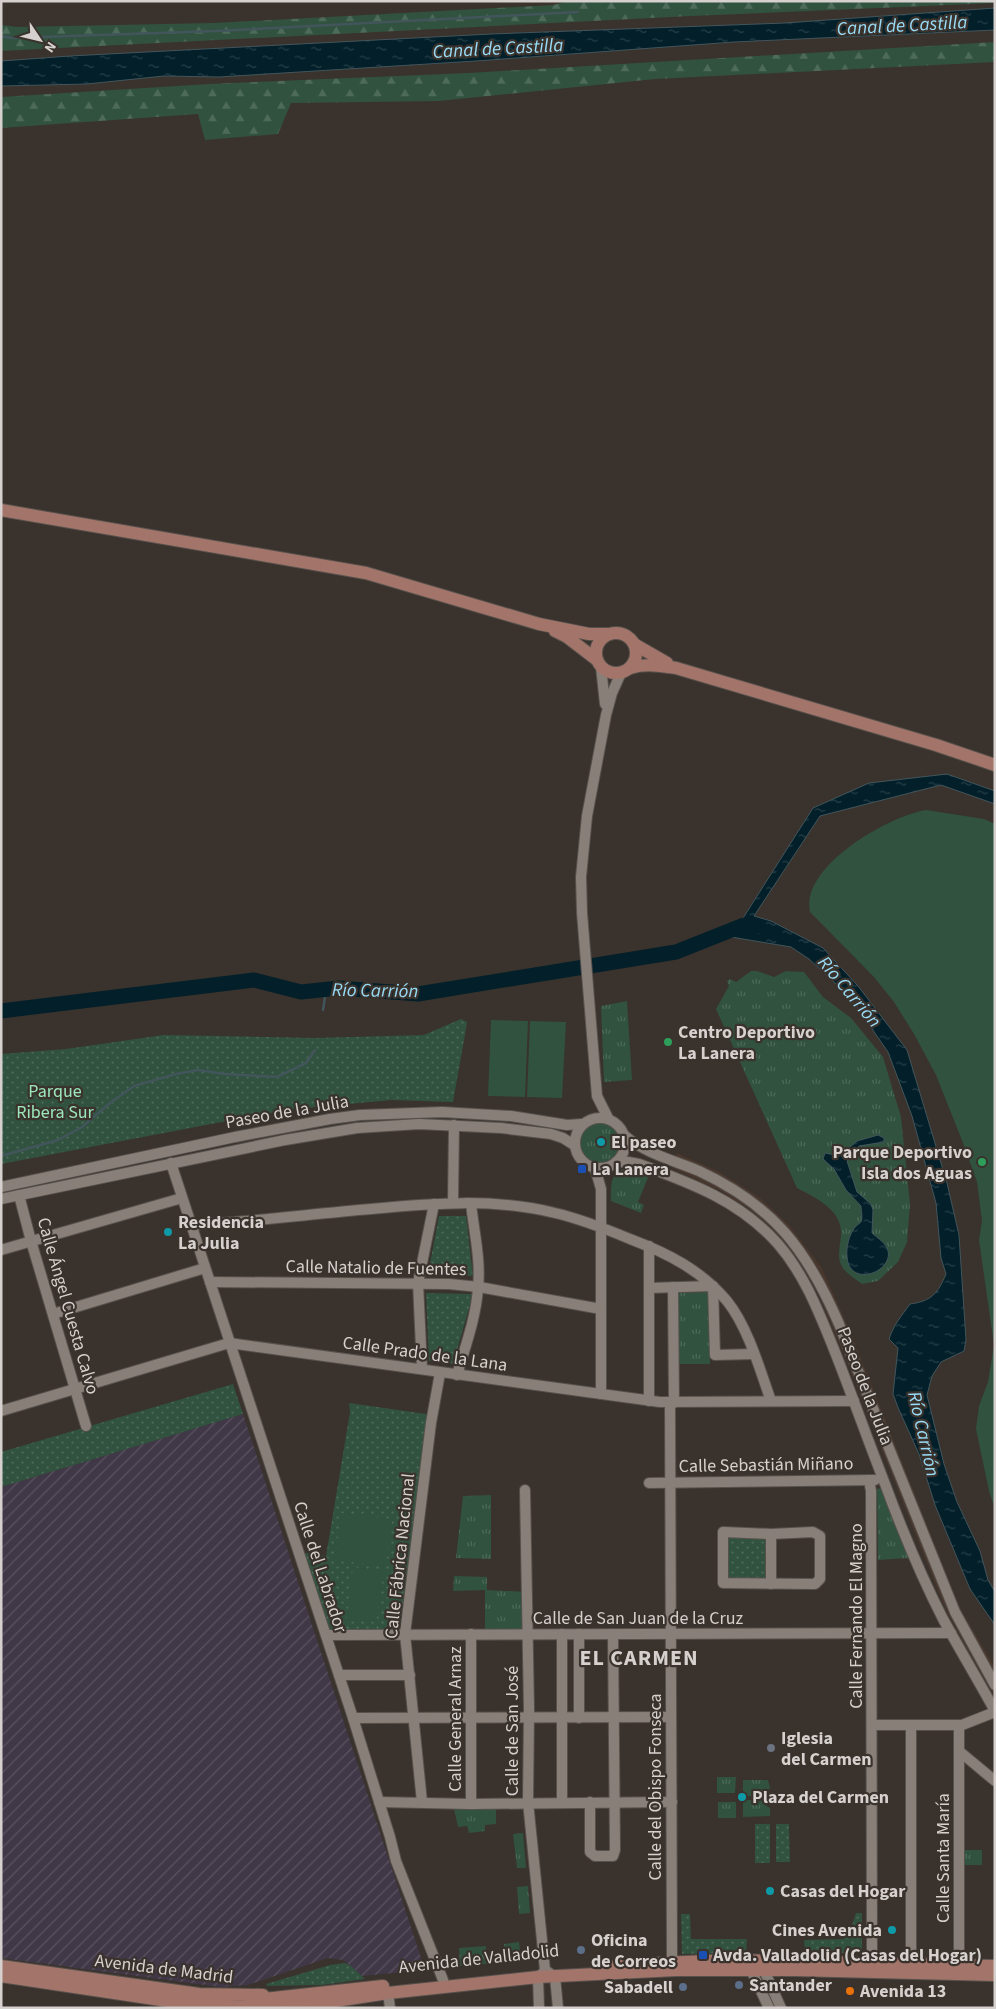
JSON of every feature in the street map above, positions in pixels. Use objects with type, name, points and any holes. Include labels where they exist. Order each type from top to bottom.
[{"type":"main road","points":[[1,510],[366,573],[539,624],[588,634],[622,634],[628,637],[634,644],[676,668]]},
{"type":"main road","points":[[539,624],[567,637],[610,672],[651,664],[676,668],[936,745],[995,765]]},
{"type":"main road","points":[[599,663],[596,647],[603,637],[609,634]]},
{"type":"main road","points":[[625,670],[636,657],[634,644]]},
{"type":"main road","name":"Avenida de Valladolid","points":[[300,2003],[333,2005],[388,1993],[672,1961],[995,1975]]},
{"type":"main road","name":"Avenida de Valladolid","points":[[300,2003],[443,1980],[758,1965],[911,1963],[995,1966]]},
{"type":"main road","name":"Avenida de Madrid","points":[[1,1966],[199,1994],[234,1995],[300,2003]]},
{"type":"main road","name":"Avenida de Madrid","points":[[1,1976],[181,2003],[246,2006],[300,2003]]},
{"type":"street","points":[[599,663],[606,715]]},
{"type":"street","points":[[592,1118],[597,1096],[582,913],[581,877],[584,844],[606,715],[612,693],[625,670]]},
{"type":"street","points":[[597,1096],[608,1118],[620,1127],[626,1145],[624,1151],[613,1164],[601,1189]]},
{"type":"street","name":"Paseo de la Julia","points":[[1,1187],[235,1137],[360,1115],[442,1112],[511,1116],[567,1125],[582,1124]]},
{"type":"street","points":[[608,1118],[592,1118],[582,1124],[576,1134],[574,1145],[581,1160],[595,1168],[613,1164]]},
{"type":"street","name":"Paseo de la Julia","points":[[1,1199],[285,1140],[357,1128],[419,1124],[501,1128],[551,1134],[563,1138],[574,1145]]},
{"type":"street","points":[[454,1125],[454,1203]]},
{"type":"street","name":"Paseo de la Julia","points":[[624,1135],[643,1150]]},
{"type":"street","name":"Paseo de la Julia","points":[[624,1151],[632,1149],[643,1150],[699,1171],[746,1198],[780,1227],[809,1262],[823,1287],[839,1324],[955,1612],[995,1685]]},
{"type":"street","name":"Paseo de la Julia","points":[[613,1164],[628,1162],[639,1164],[707,1190],[733,1206],[759,1226],[778,1244],[798,1270],[810,1292],[922,1576],[995,1712]]},
{"type":"street","name":"Calle del Labrador","points":[[171,1163],[353,1718],[396,1861],[443,1980]]},
{"type":"street","points":[[595,1168],[601,1189],[601,1394]]},
{"type":"street","name":"Calle Ángel Cuesta Calvo","points":[[19,1195],[86,1426]]},
{"type":"street","points":[[1,1250],[182,1198]]},
{"type":"street","points":[[191,1224],[454,1203],[512,1206],[555,1212],[601,1227],[649,1246],[686,1264],[702,1275],[729,1303],[754,1354],[771,1401]]},
{"type":"street","points":[[422,1369],[418,1283],[434,1204]]},
{"type":"street","points":[[458,1375],[476,1309],[479,1287],[471,1204]]},
{"type":"street","points":[[649,1246],[649,1401]]},
{"type":"street","points":[[53,1314],[205,1268]]},
{"type":"street","name":"Calle Natalio de Fuentes","points":[[210,1282],[418,1283],[479,1287],[601,1309]]},
{"type":"street","points":[[649,1288],[713,1286]]},
{"type":"street","points":[[713,1286],[715,1356],[754,1354]]},
{"type":"street","name":"Calle del Obispo Fonseca","points":[[672,1287],[670,1483],[672,1961]]},
{"type":"street","name":"Calle Prado de la Lana","points":[[1,1411],[229,1343],[649,1401],[672,1403],[854,1401]]},
{"type":"street","name":"Calle Fábrica Nacional","points":[[422,1802],[405,1634],[429,1440],[440,1373]]},
{"type":"street","name":"Calle Fernando El Magno","points":[[869,1480],[871,1501],[872,1634],[872,1963]]},
{"type":"street","name":"Calle Sebastián Miñano","points":[[649,1483],[883,1480]]},
{"type":"street","name":"Calle de San José","points":[[525,1490],[529,1718],[528,1802],[546,1975]]},
{"type":"street","points":[[723,1532],[771,1534],[813,1532],[820,1536],[820,1579],[815,1584],[771,1584],[723,1583],[723,1532]]},
{"type":"street","points":[[771,1534],[771,1584]]},
{"type":"street","name":"Calle de San Juan de la Cruz","points":[[326,1635],[951,1633]]},
{"type":"street","name":"Calle General Arnaz","points":[[471,1634],[471,1804]]},
{"type":"street","points":[[562,1634],[562,1802]]},
{"type":"street","points":[[579,1634],[579,1718]]},
{"type":"street","points":[[590,1802],[590,1852],[595,1856],[613,1856],[615,1850],[615,1802],[613,1634]]},
{"type":"street","points":[[338,1675],[410,1675]]},
{"type":"street","points":[[872,1725],[959,1725],[995,1712]]},
{"type":"street","points":[[353,1718],[614,1718],[671,1716]]},
{"type":"street","points":[[911,1725],[911,1963]]},
{"type":"street","name":"Calle Santa María","points":[[959,1725],[959,1965]]},
{"type":"street","points":[[959,1751],[995,1781]]},
{"type":"street","points":[[379,1802],[471,1804],[672,1802]]},
{"type":"street","points":[[758,1965],[770,2008]]},
{"type":"street","points":[[758,1965],[781,2008]]},
{"type":"street","points":[[546,1975],[558,2006]]},
{"type":"street","points":[[539,2006],[546,1975]]},
{"type":"street","points":[[388,1993],[390,2008]]},
{"type":"street","points":[[234,1995],[246,2006]]},
{"type":"street","points":[[539,2006],[546,1996],[551,1997],[558,2006]]},
{"type":"street","points":[[181,2003],[193,2008]]},
{"type":"shaded area","points":[[677,1153],[718,1171],[758,1196],[789,1225],[822,1268],[853,1338],[960,1608],[995,1667],[995,1698],[944,1606],[842,1350],[818,1294],[802,1266],[786,1244],[747,1208],[719,1190],[672,1168]]},
{"type":"shaded area","points":[[243,1414],[425,1970],[362,1976],[343,1960],[328,1958],[248,1985],[220,1987],[1,1958],[1,1487]]},
{"type":"green space","points":[[569,1],[995,1],[995,3],[691,16],[1,51],[1,25],[18,27],[214,23],[553,5]]},
{"type":"green space","points":[[995,42],[995,62],[655,79],[439,101],[291,103],[278,134],[205,140],[198,114],[1,128],[1,97],[209,84],[469,73]]},
{"type":"green space","name":"Parque Deportivo Isla dos Aguas","points":[[926,810],[984,819],[995,824],[995,1509],[989,1491],[976,1429],[979,1406],[988,1382],[994,1345],[979,1240],[982,1221],[977,1182],[936,1075],[914,1034],[894,1002],[874,977],[810,912],[811,895],[819,878],[832,862],[850,846],[890,822]]},
{"type":"green space","points":[[751,971],[757,971],[774,977],[786,971],[804,972],[823,997],[851,1018],[883,1057],[901,1117],[910,1204],[907,1242],[898,1262],[878,1281],[862,1284],[841,1266],[839,1250],[841,1230],[836,1215],[825,1204],[797,1188],[716,1009],[729,986],[727,981],[730,979],[736,982]]},
{"type":"green space","points":[[627,1001],[632,1080],[604,1082],[601,1006]]},
{"type":"green space","name":"Parque Ribera Sur","points":[[461,1019],[467,1022],[453,1102],[391,1100],[285,1110],[1,1164],[1,1054],[66,1049],[164,1035],[314,1038],[424,1035]]},
{"type":"green space","points":[[491,1020],[528,1021],[525,1097],[488,1096]]},
{"type":"green space","points":[[530,1021],[566,1022],[562,1098],[527,1097]]},
{"type":"green space","points":[[595,1118],[605,1118],[618,1125],[625,1138],[625,1148],[618,1161],[605,1168],[595,1168],[586,1164],[579,1157],[575,1148],[575,1138],[579,1129],[586,1122]]},
{"type":"green space","points":[[626,1168],[649,1175],[638,1202],[644,1205],[641,1213],[611,1201],[612,1181],[616,1174]]},
{"type":"green space","points":[[439,1216],[466,1216],[473,1276],[428,1274]]},
{"type":"green space","points":[[709,1292],[710,1364],[679,1364],[678,1293]]},
{"type":"green space","points":[[426,1293],[473,1294],[453,1364],[429,1361]]},
{"type":"green space","points":[[233,1384],[243,1414],[1,1487],[1,1452]]},
{"type":"green space","points":[[349,1403],[433,1415],[405,1634],[326,1635],[300,1557],[306,1553],[326,1556],[350,1412]]},
{"type":"green space","points":[[881,1488],[909,1558],[878,1560],[877,1489]]},
{"type":"green space","points":[[491,1495],[491,1559],[456,1558],[463,1496]]},
{"type":"green space","points":[[341,1513],[392,1519],[386,1566],[335,1560]]},
{"type":"green space","points":[[726,1537],[765,1538],[765,1579],[727,1579]]},
{"type":"green space","points":[[353,1567],[384,1571],[376,1622],[347,1619]]},
{"type":"green space","points":[[454,1576],[487,1577],[487,1590],[527,1592],[527,1634],[485,1634],[485,1590],[453,1591]]},
{"type":"green space","points":[[717,1777],[736,1777],[735,1793],[717,1793]]},
{"type":"green space","points":[[743,1780],[768,1780],[770,1788],[762,1796],[743,1796]]},
{"type":"green space","points":[[743,1800],[762,1800],[770,1808],[770,1816],[743,1817]]},
{"type":"green space","points":[[718,1802],[736,1802],[736,1818],[718,1818]]},
{"type":"green space","points":[[496,1807],[496,1824],[485,1825],[485,1831],[469,1833],[467,1826],[458,1827],[454,1809]]},
{"type":"green space","points":[[755,1824],[770,1824],[770,1863],[755,1863]]},
{"type":"green space","points":[[776,1824],[789,1824],[790,1862],[776,1862]]},
{"type":"green space","points":[[523,1833],[526,1868],[517,1868],[513,1834]]},
{"type":"green space","points":[[964,1850],[982,1850],[982,1865],[964,1865]]},
{"type":"green space","points":[[528,1886],[530,1913],[519,1914],[517,1887]]},
{"type":"green space","points":[[856,1913],[862,1913],[862,1953],[805,1953],[804,1940],[843,1939],[849,1934]]},
{"type":"green space","points":[[681,1914],[690,1914],[691,1939],[747,1939],[746,1953],[682,1954]]},
{"type":"green space","points":[[519,1942],[521,1961],[506,1962],[504,1944]]},
{"type":"green space","points":[[486,1946],[487,1964],[460,1966],[459,1948]]},
{"type":"green space","points":[[345,1963],[365,1979],[322,1985],[267,1986],[266,1984],[330,1965]]},
{"type":"water","name":"Canal de Castilla","points":[[995,8],[995,30],[734,42],[219,77],[164,76],[87,84],[1,86],[1,61],[491,34],[785,23]]},
{"type":"water","points":[[947,774],[995,791],[995,804],[941,785],[820,816],[754,916],[771,921],[823,948],[858,986],[907,1050],[947,1183],[959,1235],[966,1340],[964,1351],[941,1362],[932,1376],[927,1395],[944,1464],[957,1502],[980,1551],[988,1580],[995,1592],[995,1625],[970,1589],[935,1505],[919,1454],[893,1394],[898,1348],[889,1339],[891,1334],[910,1304],[924,1301],[933,1295],[946,1274],[941,1258],[936,1203],[912,1116],[888,1052],[850,997],[809,959],[791,947],[731,937],[813,808],[869,783]]},
{"type":"water","points":[[878,1135],[884,1138],[884,1142],[859,1146],[847,1161],[857,1192],[871,1204],[873,1210],[872,1233],[885,1244],[888,1254],[886,1262],[881,1269],[864,1275],[856,1273],[850,1267],[847,1257],[848,1241],[855,1227],[862,1220],[861,1206],[846,1190],[834,1169],[823,1159],[825,1153],[840,1156],[857,1141]]},
{"type":"waterway","points":[[1,36],[12,38],[216,31],[578,12]]},
{"type":"waterway","name":"Río Carrión","points":[[1,1011],[254,980],[301,992],[339,988],[418,994],[676,952],[744,925],[754,928]]},
{"type":"waterway","points":[[323,1010],[326,990]]},
{"type":"waterway","points":[[1,1156],[58,1140],[82,1127],[110,1103],[134,1086],[198,1070],[225,1074],[277,1077],[306,1063],[315,1050]]},
{"type":"place","name":"Centro Deportivo La Lanera","points":[[668,1042]]},
{"type":"place","name":"El paseo","points":[[601,1142]]},
{"type":"place","name":"Parque Deportivo Isla dos Aguas","points":[[982,1162]]},
{"type":"place","name":"La Lanera","points":[[582,1169]]},
{"type":"place","name":"Residencia La Julia","points":[[168,1232]]},
{"type":"place","name":"Iglesia del Carmen","points":[[771,1748]]},
{"type":"place","name":"Plaza del Carmen","points":[[742,1797]]},
{"type":"place","name":"Casas del Hogar","points":[[770,1891]]},
{"type":"place","name":"Cines Avenida","points":[[892,1930]]},
{"type":"place","name":"Oficina de Correos","points":[[581,1950]]},
{"type":"place","name":"Avda. Valladolid (Casas del Hogar)","points":[[703,1955]]},
{"type":"place","name":"Santander","points":[[739,1985]]},
{"type":"place","name":"Sabadell","points":[[683,1987]]},
{"type":"place","name":"Avenida 13","points":[[850,1991]]},
{"type":"district","name":"EL CARMEN","points":[[639,1658]]}]
